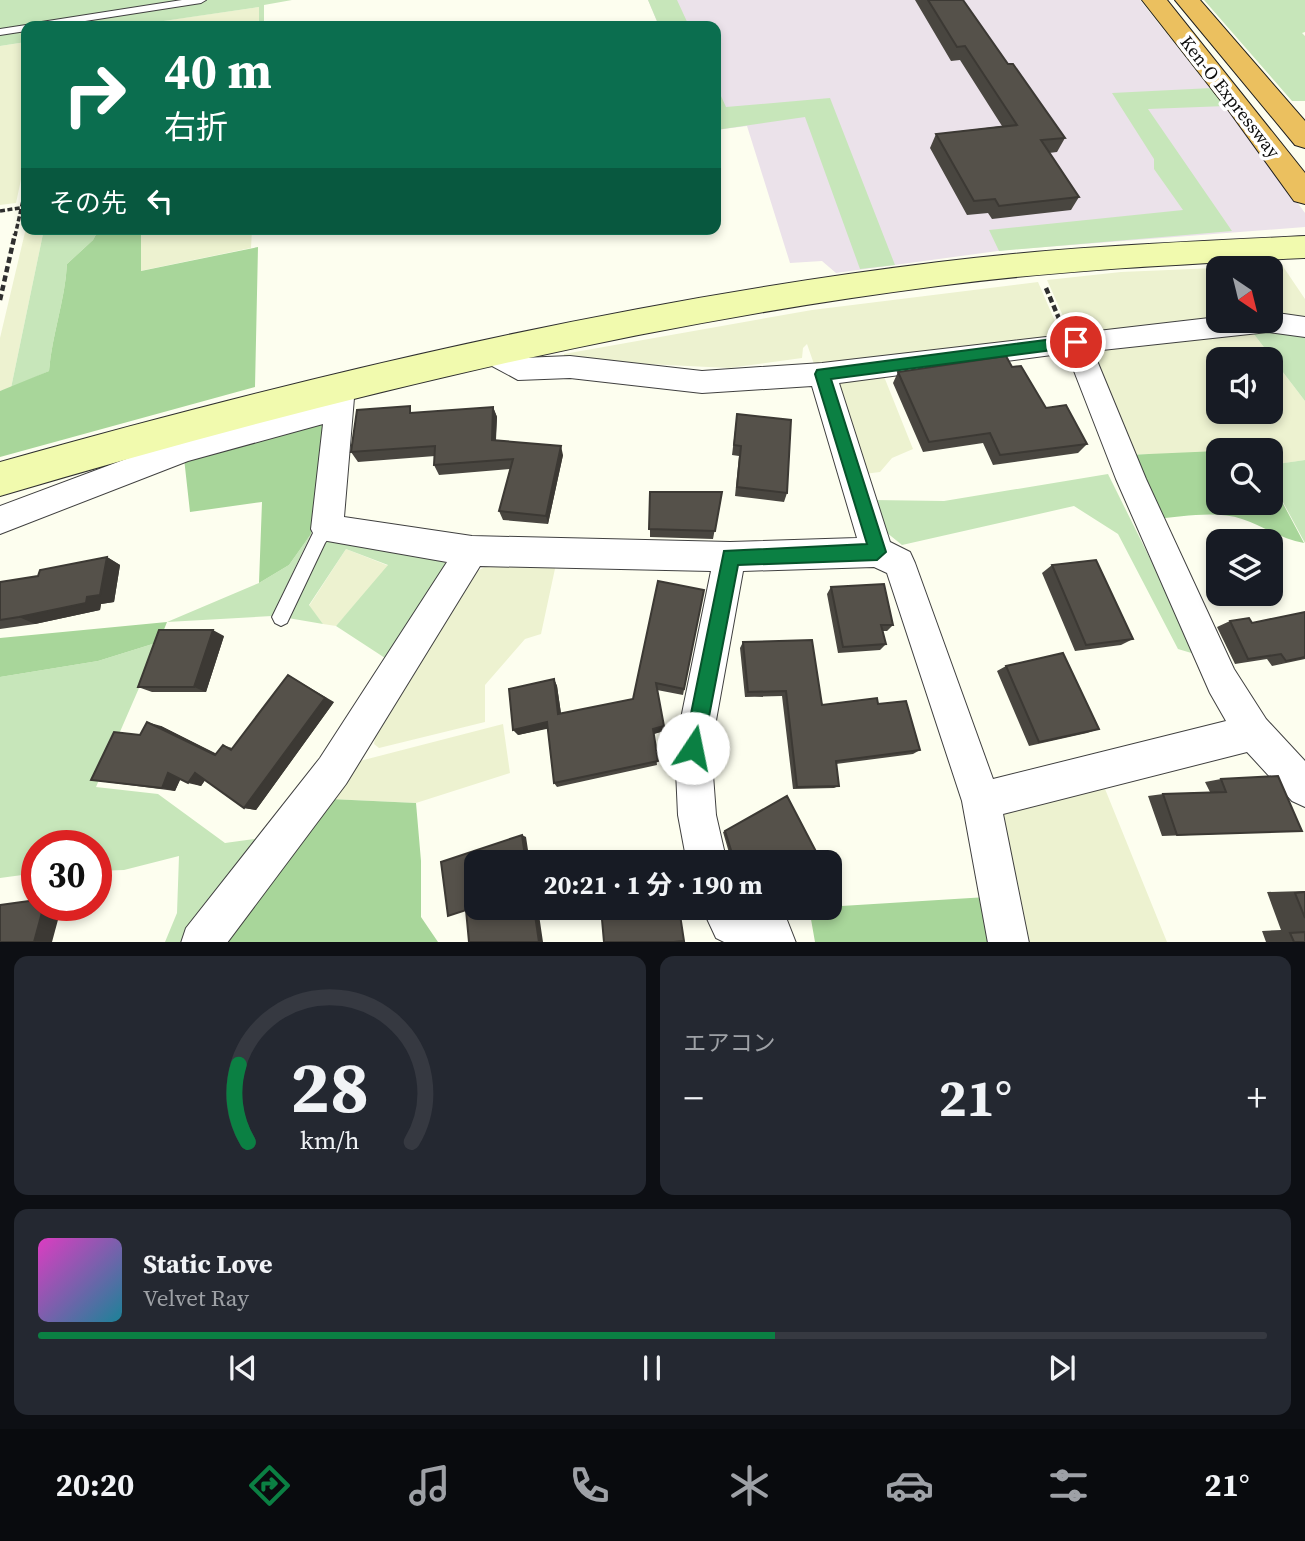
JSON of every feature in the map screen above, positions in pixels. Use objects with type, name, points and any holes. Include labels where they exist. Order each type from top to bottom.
[{"type":"highway","name":"Ken-O Expressway","points":[[1154,0],[1240,105],[1305,194]]},
{"type":"highway","name":"Ken-O Expressway","points":[[1187,0],[1305,139]]},
{"type":"street","points":[[0,520],[185,449],[340,397],[489,352],[776,298],[939,274],[1169,253],[1305,247]]},
{"type":"street","points":[[489,352],[518,369],[570,368],[702,382],[822,374],[1076,342],[1268,322],[1305,327]]},
{"type":"street","points":[[1076,342],[1131,479],[1222,681],[1253,732],[1305,788]]},
{"type":"street","points":[[822,374],[877,552]]},
{"type":"street","points":[[0,479],[340,397]]},
{"type":"street","points":[[340,397],[327,529],[472,551],[730,557],[877,552],[899,563],[941,677],[981,801],[1009,942]]},
{"type":"street","points":[[202,942],[333,771],[472,551]]},
{"type":"street","points":[[704,850],[697,815],[693,748],[730,557]]},
{"type":"street","points":[[981,801],[1253,732]]},
{"type":"street","points":[[728,920],[730,924],[773,934],[776,942]]},
{"type":"lane","points":[[67,21],[201,0]]},
{"type":"lane","points":[[0,32],[21,29]]},
{"type":"lane","points":[[281,617],[319,538],[327,529]]},
{"type":"path","points":[[0,211],[21,208]]},
{"type":"path","points":[[0,300],[21,220]]},
{"type":"path","points":[[1035,264],[1065,333],[1076,342]]},
{"type":"shaded area","points":[[648,0],[1140,0],[1259,150],[1305,213],[1305,227],[1005,250],[836,273],[822,261],[790,263],[747,126],[721,129],[721,21],[657,21]]},
{"type":"green space","points":[[0,0],[292,0],[264,5],[264,21],[259,21],[259,7],[164,21],[21,21],[21,43],[0,46]]},
{"type":"green space","points":[[648,0],[677,0],[687,21],[657,21]]},
{"type":"green space","points":[[1204,0],[1305,0],[1305,32],[1302,33],[1305,36],[1305,101],[1292,101]]},
{"type":"green space","points":[[259,7],[259,21],[162,21]]},
{"type":"green space","points":[[21,43],[21,180],[16,203],[0,205],[0,46]]},
{"type":"green space","points":[[1212,88],[1226,106],[1148,109],[1232,231],[999,251],[989,230],[1183,210],[1154,169],[1154,159],[1112,93]]},
{"type":"green space","points":[[721,96],[726,107],[830,98],[895,265],[860,269],[805,117],[721,129]]},
{"type":"green space","points":[[24,235],[43,235],[11,388],[0,391],[0,338]]},
{"type":"green space","points":[[43,235],[96,235],[67,264],[49,371],[11,388]]},
{"type":"green space","points":[[96,235],[141,235],[141,271],[258,247],[255,387],[0,457],[0,391],[49,371],[67,264]]},
{"type":"green space","points":[[141,235],[252,235],[251,248],[140,271]]},
{"type":"green space","points":[[1283,266],[1305,299],[1305,319],[1283,317]]},
{"type":"green space","points":[[1206,268],[1206,321],[1071,334],[1047,280],[1121,272]]},
{"type":"green space","points":[[1038,282],[1061,335],[815,367],[807,344],[803,348],[802,358],[729,368],[564,360],[564,354],[812,310]]},
{"type":"green space","points":[[1305,331],[1305,401],[1283,372],[1283,347],[1264,347],[1253,333]]},
{"type":"green space","points":[[1212,333],[1253,333],[1264,347],[1206,347],[1206,424],[1283,424],[1283,372],[1305,401],[1305,460],[1283,463],[1283,438],[1206,438],[1206,454],[1129,454],[1090,358],[1098,345]]},
{"type":"green space","points":[[883,374],[913,449],[892,458],[880,472],[864,474],[837,387],[846,377]]},
{"type":"green space","points":[[321,423],[327,430],[311,534],[289,565],[259,583],[262,502],[190,512],[184,458]]},
{"type":"green space","points":[[1206,452],[1206,515],[1154,519],[1126,455]]},
{"type":"green space","points":[[1305,460],[1305,543],[1283,502],[1283,463]]},
{"type":"green space","points":[[1108,474],[1198,655],[1178,649],[1118,534],[1074,506],[902,545],[881,528],[873,500],[944,501]]},
{"type":"green space","points":[[1283,504],[1304,543],[1283,537],[1283,529],[1266,529],[1232,516],[1221,515],[1283,515]]},
{"type":"green space","points":[[311,534],[272,616],[167,622],[259,583],[289,565]]},
{"type":"green space","points":[[327,540],[443,554],[446,564],[385,658],[336,626],[388,565],[346,549],[309,605],[323,624],[288,618]]},
{"type":"green space","points":[[346,549],[389,566],[336,626],[323,624],[309,606]]},
{"type":"green space","points":[[497,561],[556,564],[541,634],[525,639],[485,685],[485,722],[379,748],[374,744],[375,737],[465,577]]},
{"type":"green space","points":[[167,622],[159,642],[98,661],[0,677],[0,638]]},
{"type":"green space","points":[[159,642],[96,787],[158,794],[225,843],[268,837],[215,907],[181,942],[165,942],[177,913],[179,856],[124,870],[112,870],[112,830],[21,830],[21,875],[0,878],[0,677],[98,661]]},
{"type":"green space","points":[[503,724],[510,773],[416,803],[330,799],[352,763]]},
{"type":"green space","points":[[1103,784],[1167,942],[1020,942],[998,809]]},
{"type":"green space","points":[[330,799],[416,803],[421,861],[421,917],[438,942],[215,942]]},
{"type":"green space","points":[[987,897],[997,942],[815,942],[811,920],[842,920],[842,906]]},
{"type":"building","points":[[928,0],[963,0],[1008,64],[1013,64],[1065,138],[1041,140],[1079,197],[999,206],[995,199],[974,201],[936,134],[1017,125],[965,46],[957,47]]},
{"type":"building","points":[[1006,356],[1012,367],[1021,366],[1046,408],[1066,405],[1087,444],[1000,455],[990,433],[929,442],[898,372]]},
{"type":"building","points":[[410,406],[410,413],[493,407],[492,440],[561,446],[546,516],[499,511],[513,459],[434,465],[435,446],[351,452],[357,410]]},
{"type":"building","points":[[737,414],[791,420],[787,493],[737,487],[741,446],[734,445]]},
{"type":"building","points":[[650,492],[722,492],[715,531],[649,529]]},
{"type":"building","points":[[107,557],[100,595],[87,597],[86,603],[0,620],[0,582],[38,576],[40,570]]},
{"type":"building","points":[[1096,560],[1133,639],[1086,645],[1052,565]]},
{"type":"building","points":[[658,581],[704,590],[684,689],[656,683],[664,726],[653,729],[658,761],[554,783],[547,722],[513,730],[509,689],[554,679],[558,714],[633,699]]},
{"type":"building","points":[[884,584],[893,625],[881,625],[886,644],[843,647],[831,587]]},
{"type":"building","points":[[1305,612],[1305,657],[1286,661],[1281,654],[1248,659],[1230,621],[1249,618],[1252,623]]},
{"type":"building","points":[[159,630],[213,630],[194,687],[138,687]]},
{"type":"building","points":[[812,640],[822,705],[877,698],[878,704],[906,701],[920,750],[836,761],[839,786],[797,787],[786,691],[748,692],[743,642]]},
{"type":"building","points":[[1063,653],[1099,729],[1039,742],[1006,666]]},
{"type":"building","points":[[288,675],[325,698],[244,808],[195,773],[188,783],[168,773],[162,788],[91,780],[114,732],[140,735],[147,722],[215,755],[223,745],[231,750]]},
{"type":"building","points":[[1278,776],[1302,831],[1177,835],[1163,794],[1226,792],[1221,779]]},
{"type":"building","points":[[787,796],[815,850],[731,850],[725,831]]},
{"type":"building","points":[[522,835],[524,850],[477,850]]},
{"type":"building","points":[[464,854],[464,911],[448,916],[441,862]]},
{"type":"building","points":[[1305,892],[1305,918],[1295,893]]},
{"type":"building","points":[[21,902],[21,921],[40,921],[34,942],[0,942],[0,905]]},
{"type":"building","points":[[467,920],[536,920],[539,942],[469,942]]},
{"type":"building","points":[[602,920],[681,920],[684,941],[674,942],[604,942]]},
{"type":"building","points":[[1305,932],[1305,942],[1294,942],[1290,933]]},
{"type":"route","points":[[693,748],[730,557],[877,552],[822,374],[1076,342]]}]
